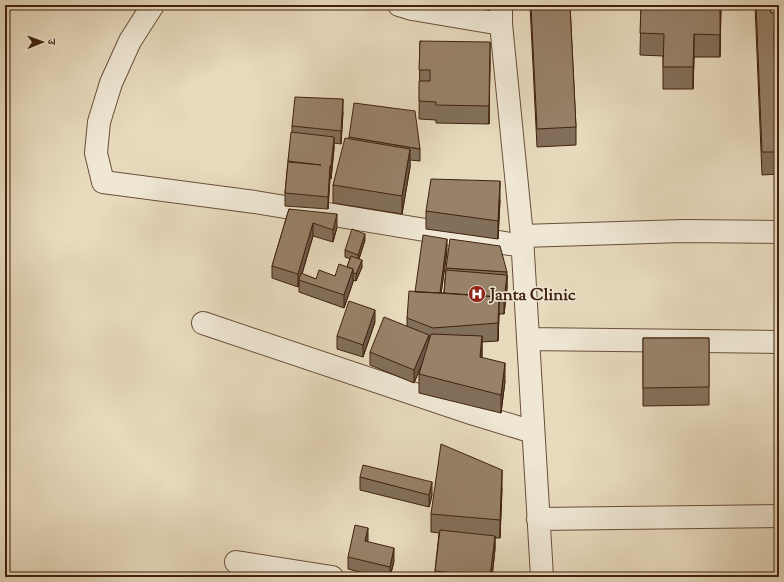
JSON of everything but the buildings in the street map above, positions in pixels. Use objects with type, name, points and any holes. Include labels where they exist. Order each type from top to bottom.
[{"type":"street","points":[[153,5],[130,41],[111,83],[99,122],[96,153],[103,182],[255,202],[522,241],[683,231],[779,232]]},
{"type":"street","points":[[399,5],[412,9],[501,14],[522,241],[542,577]]},
{"type":"street","points":[[203,323],[466,412],[533,432]]},
{"type":"street","points":[[528,339],[779,342]]},
{"type":"street","points":[[538,519],[779,516]]},
{"type":"street","points":[[236,562],[332,577]]},
{"type":"place","name":"Janta Clinic","points":[[477,294]]}]
